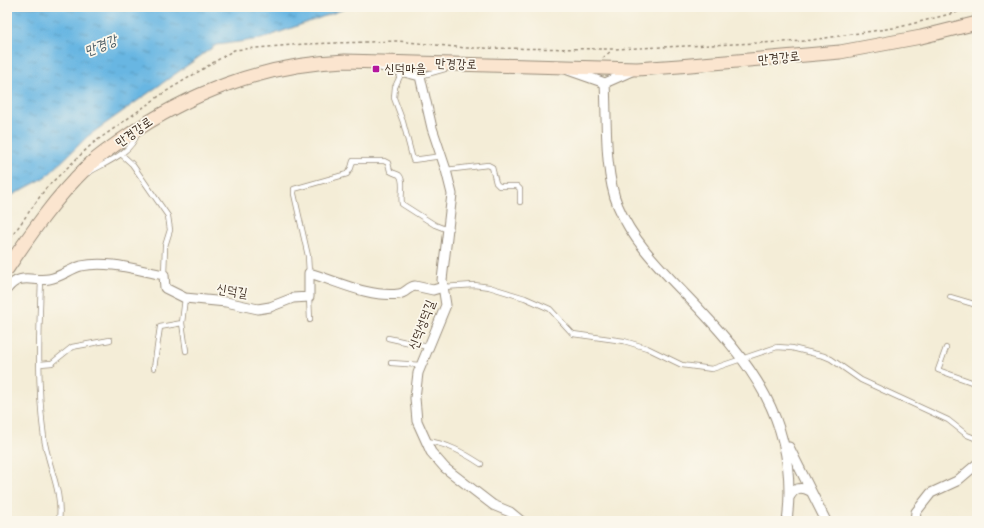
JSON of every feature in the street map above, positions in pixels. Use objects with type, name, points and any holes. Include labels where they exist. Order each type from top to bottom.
[{"type":"street","name":"만경강로","points":[[7,269],[37,225],[70,185],[95,159],[139,128],[185,101],[257,75],[314,63],[345,61],[637,69],[731,63],[840,52],[921,37],[977,23]]},
{"type":"street","points":[[367,62],[420,76]]},
{"type":"street","points":[[559,67],[604,83],[637,69]]},
{"type":"street","name":"신덕성덕길","points":[[420,76],[432,128],[442,156],[452,194],[442,280],[446,305],[421,365],[415,398],[417,421],[425,441],[437,461],[493,505],[510,512],[521,521]]},
{"type":"street","points":[[604,83],[611,182],[618,206],[634,234],[658,265],[723,333],[743,358],[776,416],[794,460],[826,521]]},
{"type":"street","points":[[7,289],[15,280],[20,278],[41,280],[56,277],[80,266],[90,265],[113,265],[164,275]]},
{"type":"street","points":[[310,296],[309,273],[367,291],[388,295],[403,293],[415,286],[433,290],[443,287]]},
{"type":"street","name":"신덕길","points":[[164,275],[165,288],[185,298],[226,302],[258,309],[270,307],[293,298],[310,296]]},
{"type":"street","points":[[782,431],[788,468],[789,498],[787,521]]},
{"type":"street","points":[[915,521],[916,512],[931,493],[957,481],[977,464]]},
{"type":"street","points":[[789,498],[792,492],[796,489],[804,488],[810,491]]},
{"type":"lane","points":[[420,76],[460,64]]},
{"type":"lane","points":[[402,72],[395,87],[394,98],[403,122],[413,160],[442,156]]},
{"type":"lane","points":[[70,185],[122,154],[136,138],[139,128]]},
{"type":"lane","points":[[122,154],[132,164],[168,216],[170,230],[164,256],[164,275]]},
{"type":"lane","points":[[309,273],[308,256],[294,189],[341,177],[351,168],[353,161],[384,161],[388,163],[390,171],[398,174],[401,178],[400,198],[402,204],[435,225],[448,230]]},
{"type":"lane","points":[[446,170],[488,165],[492,167],[496,183],[499,186],[517,186],[520,189],[520,202]]},
{"type":"lane","points":[[41,280],[39,315],[40,398],[44,439],[59,492],[59,521]]},
{"type":"lane","points":[[443,287],[474,285],[509,292],[550,310],[573,334],[624,340],[647,348],[682,365],[712,369],[778,347],[792,348],[824,356],[831,359],[861,380],[948,420],[967,435],[977,439]]},
{"type":"lane","points":[[310,296],[310,320]]},
{"type":"lane","points":[[950,297],[977,305]]},
{"type":"lane","points":[[185,298],[182,323],[186,351]]},
{"type":"lane","points":[[154,368],[160,327],[182,323]]},
{"type":"lane","points":[[388,338],[428,347]]},
{"type":"lane","points":[[40,364],[52,363],[72,347],[110,340]]},
{"type":"lane","points":[[946,348],[938,370],[977,384]]},
{"type":"lane","points":[[391,363],[421,365]]},
{"type":"lane","points":[[425,441],[438,442],[451,447],[481,464]]},
{"type":"path","points":[[900,27],[977,7]]},
{"type":"water","name":"만경강","points":[[7,7],[350,7],[261,39],[216,45],[88,136],[46,177],[7,198]]},
{"type":"place","name":"신덕마을","points":[[376,69]]}]
